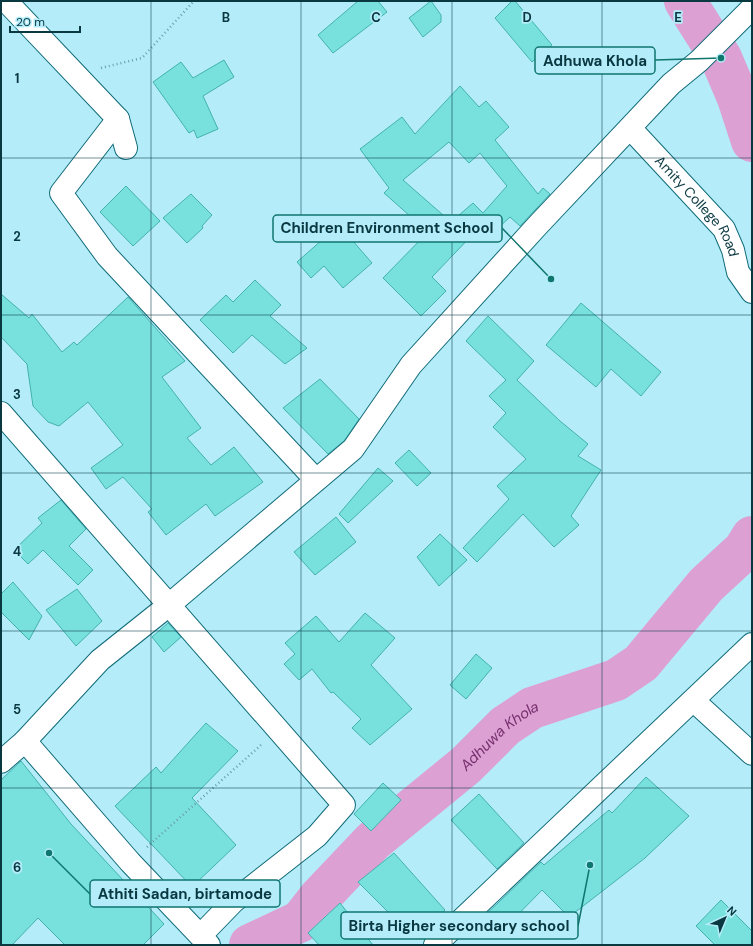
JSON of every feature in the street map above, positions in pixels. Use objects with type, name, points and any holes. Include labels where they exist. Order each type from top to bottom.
[{"type":"street","points":[[6,1],[118,119],[126,148]]},
{"type":"street","points":[[1,762],[25,741],[100,660],[169,605],[353,449],[411,365],[671,84],[699,61],[752,8]]},
{"type":"street","points":[[118,119],[61,193],[107,256],[316,480]]},
{"type":"street","name":"Amity College Road","points":[[630,128],[724,229],[733,250],[738,272],[752,292]]},
{"type":"street","points":[[1,413],[344,804],[317,836],[234,901],[205,940],[130,862],[25,741]]},
{"type":"street","points":[[435,945],[694,701],[752,644]]},
{"type":"street","points":[[694,701],[752,754]]},
{"type":"path","points":[[75,74],[142,58],[194,1]]},
{"type":"path","points":[[130,862],[278,729]]},
{"type":"building","points":[[358,1],[378,1],[387,12],[333,53],[318,35]]},
{"type":"building","points":[[431,1],[441,15],[441,22],[423,37],[409,18]]},
{"type":"building","points":[[512,1],[515,1],[552,45],[532,62],[495,18]]},
{"type":"building","points":[[224,60],[234,77],[203,96],[218,129],[197,138],[194,130],[189,133],[153,82],[181,62],[193,78]]},
{"type":"building","points":[[460,86],[479,107],[486,101],[509,127],[495,140],[538,194],[543,188],[550,194],[520,226],[510,217],[485,240],[476,231],[432,277],[446,291],[421,316],[383,278],[428,232],[384,193],[389,188],[360,149],[402,117],[415,134]],"holes":[[[449,142],[469,163],[480,153],[507,186],[483,213],[473,203],[451,222],[403,180]]]},
{"type":"building","points":[[126,186],[160,221],[133,246],[100,212]]},
{"type":"building","points":[[191,194],[212,215],[202,226],[203,228],[187,243],[163,218]]},
{"type":"building","points":[[339,225],[372,263],[343,288],[324,266],[311,278],[297,262]]},
{"type":"building","points":[[255,280],[281,305],[270,316],[307,348],[285,364],[252,335],[233,353],[200,320],[226,295],[233,302]]},
{"type":"building","points":[[1,294],[29,318],[32,314],[62,352],[74,342],[77,345],[128,297],[185,361],[162,377],[201,428],[187,438],[211,465],[234,447],[263,482],[215,516],[206,504],[166,535],[148,512],[152,509],[123,477],[106,489],[91,468],[123,445],[88,402],[59,426],[48,422],[33,406],[27,364],[1,337]]},
{"type":"building","points":[[581,303],[661,372],[641,396],[611,369],[596,387],[546,345]]},
{"type":"building","points":[[488,316],[534,361],[517,380],[560,421],[588,444],[578,456],[601,470],[571,516],[579,525],[554,547],[523,514],[477,562],[463,548],[509,499],[497,486],[526,459],[493,427],[506,413],[489,396],[506,380],[466,341]]},
{"type":"building","points":[[320,379],[359,419],[344,441],[328,454],[283,408]]},
{"type":"building","points":[[409,450],[431,473],[417,486],[395,463]]},
{"type":"building","points":[[378,468],[393,481],[348,523],[339,514]]},
{"type":"building","points":[[61,500],[86,529],[69,546],[93,570],[78,585],[43,550],[28,564],[14,550],[42,523],[38,518]]},
{"type":"building","points":[[336,517],[356,542],[315,575],[294,552]]},
{"type":"building","points":[[440,534],[467,560],[439,586],[417,557]]},
{"type":"building","points":[[13,582],[42,616],[29,640],[1,612],[1,594]]},
{"type":"building","points":[[77,589],[102,621],[76,646],[46,610]]},
{"type":"building","points":[[365,613],[395,638],[371,665],[412,709],[370,745],[352,728],[361,719],[333,692],[331,693],[312,669],[299,680],[284,664],[295,654],[285,643],[316,616],[339,642]]},
{"type":"building","points":[[168,623],[181,637],[164,652],[152,637]]},
{"type":"building","points":[[476,654],[492,668],[466,699],[450,685]]},
{"type":"building","points":[[206,723],[238,751],[192,798],[236,845],[192,887],[115,806],[156,767],[161,773]]},
{"type":"building","points":[[21,761],[71,824],[164,924],[143,945],[65,945],[38,918],[12,945],[1,945],[1,780]]},
{"type":"building","points":[[646,777],[689,816],[645,858],[569,917],[542,890],[496,937],[479,921],[541,862],[544,865],[609,810],[612,813]]},
{"type":"building","points":[[383,783],[401,800],[371,831],[354,814]]},
{"type":"building","points":[[479,794],[524,843],[497,869],[451,820]]},
{"type":"building","points":[[394,853],[445,910],[415,939],[358,882]]},
{"type":"building","points":[[721,900],[752,931],[752,945],[715,945],[696,926]]},
{"type":"building","points":[[340,903],[373,945],[319,945],[308,933]]},
{"type":"waterway","name":"Adhuwa Khola","points":[[685,1],[721,58],[738,98],[752,141]]},
{"type":"waterway","name":"Adhuwa Khola","points":[[250,945],[301,921],[319,898],[373,841],[466,765],[505,726],[532,708],[616,680],[641,663],[706,585],[744,550],[752,537]]},
{"type":"place","name":"Adhuwa Khola","points":[[721,58]]},
{"type":"place","name":"Children Environment School","points":[[551,279]]},
{"type":"place","name":"Athiti Sadan, birtamode","points":[[49,853]]},
{"type":"place","name":"Birta Higher secondary school","points":[[590,865]]}]
